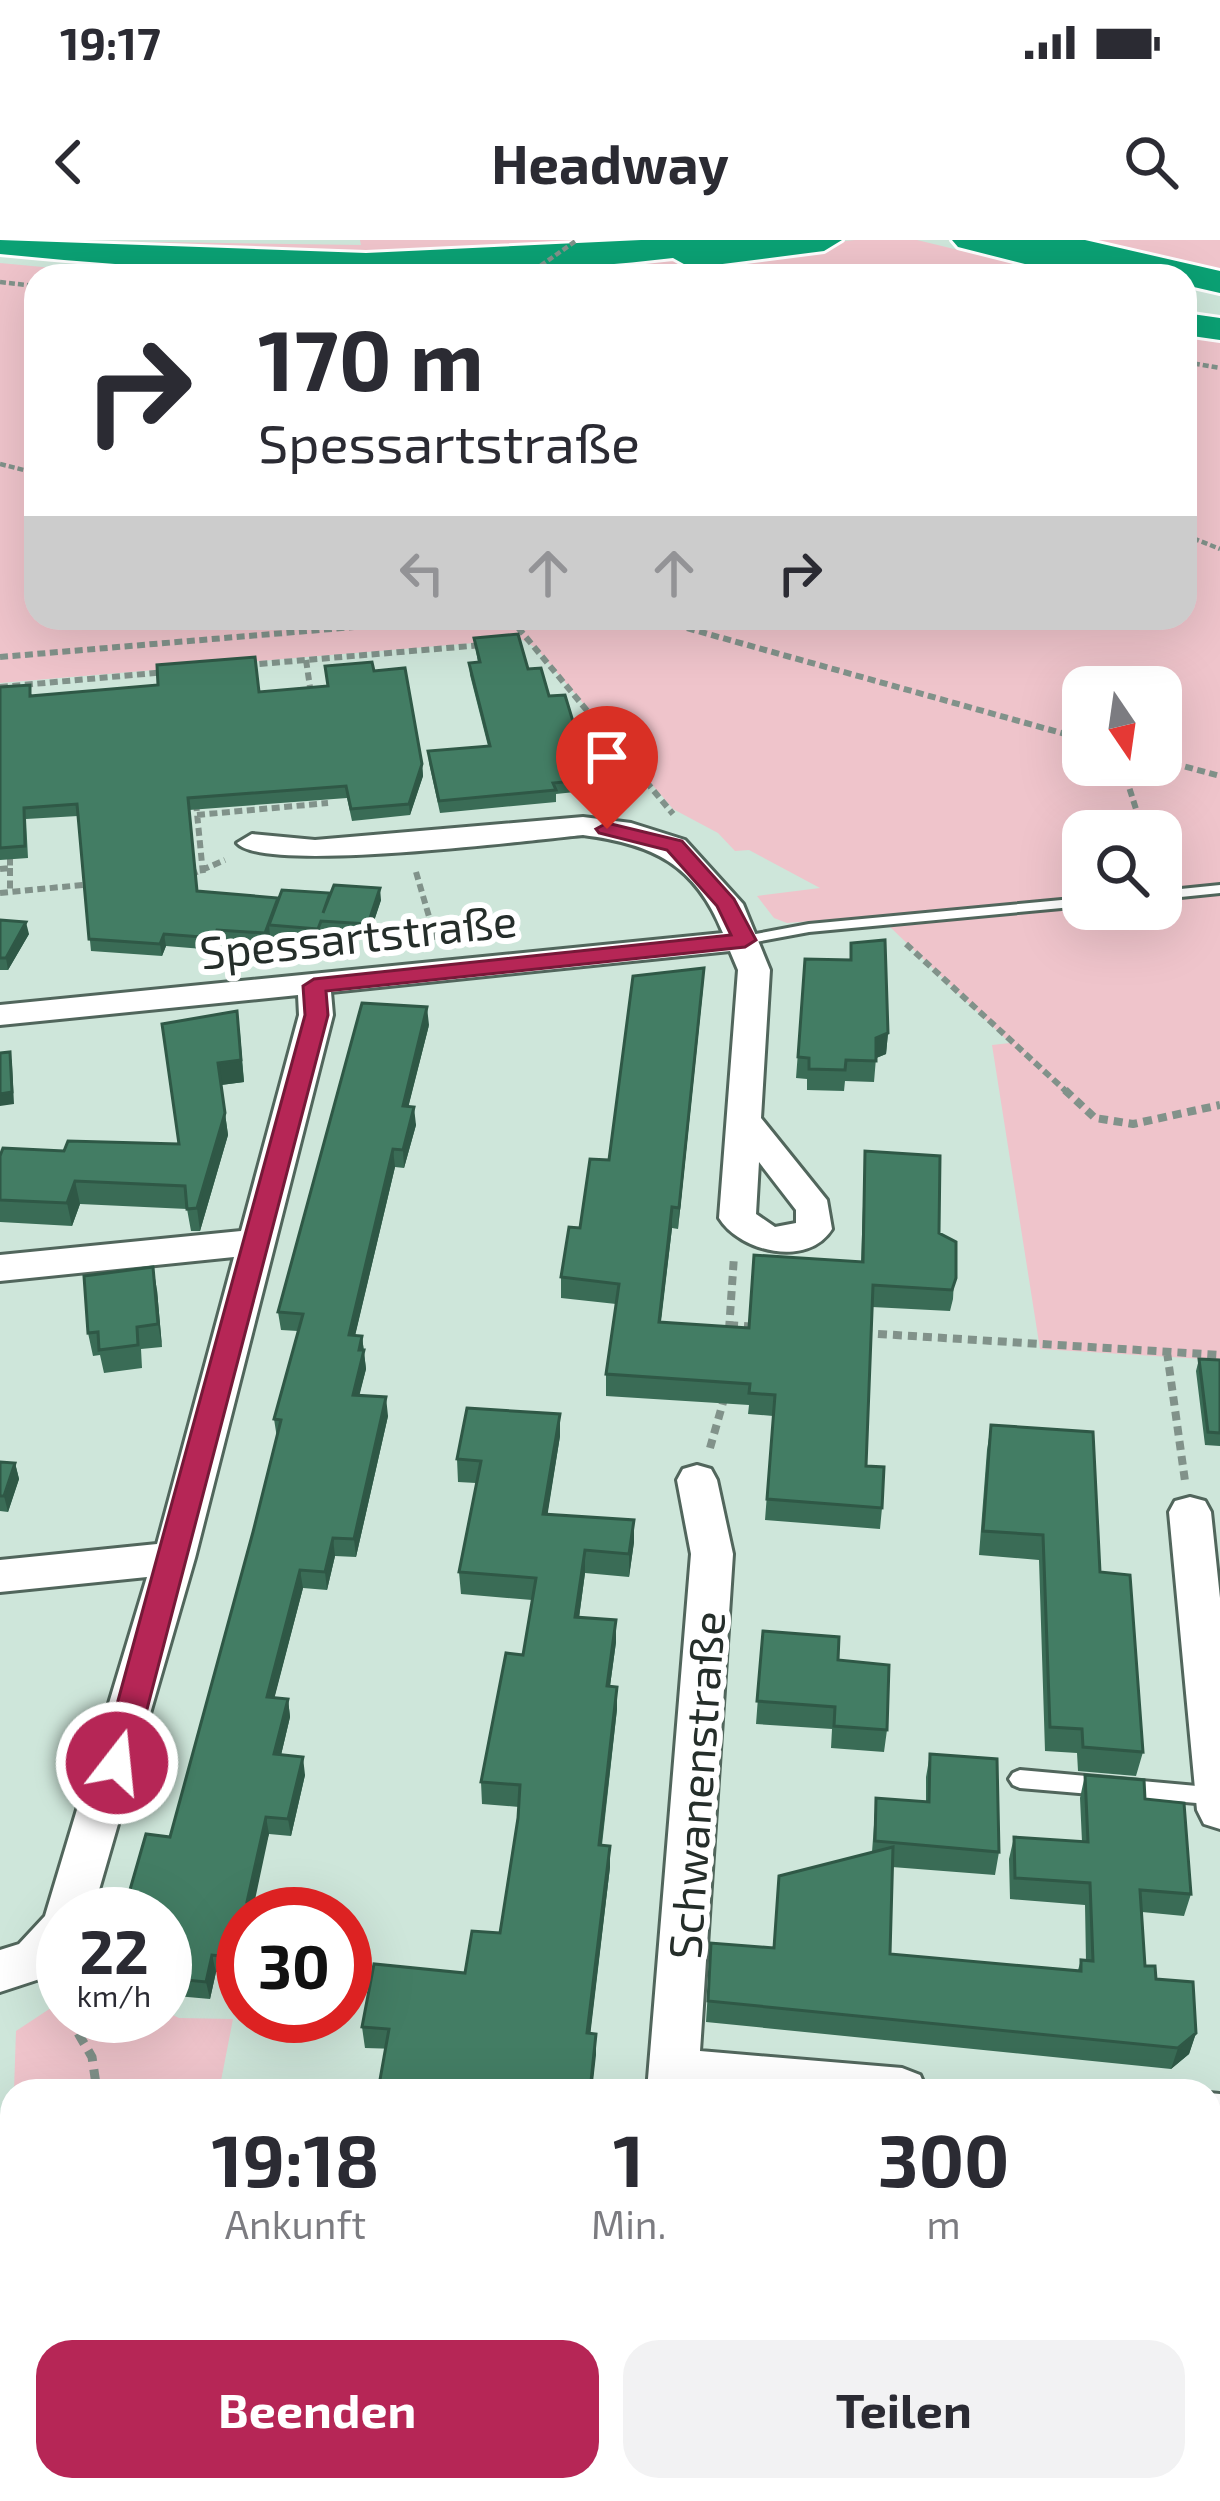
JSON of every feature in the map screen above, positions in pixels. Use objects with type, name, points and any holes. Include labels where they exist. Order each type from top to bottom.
[{"type":"highway","points":[[0,243],[118,254],[366,264],[600,254],[732,240]]},
{"type":"highway","points":[[584,264],[824,240]]},
{"type":"highway","points":[[970,240],[1069,264]]},
{"type":"highway","points":[[1039,240],[1142,264]]},
{"type":"highway","points":[[0,258],[91,264]]},
{"type":"street","points":[[252,843],[335,848],[583,826],[631,832],[674,846],[727,904],[754,970],[737,1218],[758,1238],[789,1242],[814,1229],[814,1208],[747,1124]]},
{"type":"street","name":"Spessartstraße","points":[[0,1015],[745,940]]},
{"type":"street","points":[[76,1887],[175,1558],[316,1015],[314,986]]},
{"type":"street","points":[[0,1268],[256,1242]]},
{"type":"street","name":"Schwanenstraße","points":[[673,2079],[712,1554],[697,1480]]},
{"type":"street","points":[[1190,1512],[1220,1810]]},
{"type":"street","points":[[0,1576],[175,1558]]},
{"type":"street","points":[[0,1972],[36,1959]]},
{"type":"lane","points":[[1182,893],[1220,889]]},
{"type":"lane","name":"Spessartstraße","points":[[745,940],[1062,904]]},
{"type":"lane","points":[[1020,1779],[1219,1797]]},
{"type":"path","points":[[543,264],[577,240]]},
{"type":"path","points":[[0,657],[319,630]]},
{"type":"path","points":[[520,630],[673,809],[674,846]]},
{"type":"path","points":[[694,630],[1062,733]]},
{"type":"path","points":[[507,643],[529,641]]},
{"type":"path","points":[[226,667],[484,645]]},
{"type":"path","points":[[306,660],[313,701]]},
{"type":"path","points":[[0,686],[186,670]]},
{"type":"path","points":[[10,686],[10,709]]},
{"type":"path","points":[[1182,766],[1220,776]]},
{"type":"path","points":[[325,782],[335,848]]},
{"type":"path","points":[[181,876],[202,874],[195,794]]},
{"type":"path","points":[[407,842],[438,945]]},
{"type":"path","points":[[10,846],[5,869],[10,892]]},
{"type":"path","points":[[0,893],[95,884]]},
{"type":"path","points":[[883,922],[1095,1118],[1133,1124],[1220,1105]]},
{"type":"path","points":[[728,1348],[737,1218]]},
{"type":"path","points":[[729,1325],[776,1328]]},
{"type":"path","points":[[844,1332],[1220,1355]]},
{"type":"path","points":[[1167,1352],[1190,1512]]},
{"type":"path","points":[[697,1480],[723,1414],[724,1392]]},
{"type":"path","points":[[84,2043],[95,2079]]},
{"type":"shaded area","points":[[19,240],[361,245],[360,240],[683,240],[517,252],[351,255]]},
{"type":"shaded area","points":[[855,240],[917,240],[1016,264],[635,264]]},
{"type":"shaded area","points":[[1091,240],[1220,240],[1220,270]]},
{"type":"shaded area","points":[[0,263],[24,265],[24,630],[1197,630],[1197,333],[1220,336],[1220,1360],[1040,1349],[992,1045],[1010,1043],[888,925],[872,916],[787,923],[774,918],[757,896],[820,888],[749,850],[735,851],[718,833],[673,809],[536,648],[521,639],[0,683]]},
{"type":"shaded area","points":[[36,2018],[36,2043],[192,2043],[192,2018],[216,2019],[216,2043],[228,2043],[221,2079],[14,2079],[16,2031]]},
{"type":"building","points":[[518,634],[528,669],[541,668],[549,696],[565,695],[588,771],[572,772],[575,781],[553,783],[556,790],[439,801],[428,751],[490,746],[469,663],[480,662],[474,638]]},
{"type":"building","points":[[255,657],[259,692],[328,686],[325,666],[372,662],[374,671],[405,668],[422,764],[409,804],[351,809],[346,786],[188,798],[197,891],[278,898],[265,933],[217,930],[214,938],[164,934],[160,944],[89,939],[77,804],[24,808],[25,846],[0,848],[0,687],[30,685],[30,696],[158,685],[157,665]]},
{"type":"building","points":[[334,885],[380,888],[368,924],[321,921],[318,929],[269,925],[282,890],[330,893],[323,913]]},
{"type":"building","points":[[0,920],[26,922],[6,958],[0,958]]},
{"type":"building","points":[[885,940],[888,1033],[876,1038],[876,1061],[846,1060],[845,1070],[809,1069],[809,1058],[798,1057],[805,959],[851,960],[851,943]]},
{"type":"building","points":[[704,968],[679,1208],[672,1207],[659,1322],[749,1328],[754,1255],[863,1262],[865,1151],[940,1156],[939,1233],[956,1242],[952,1290],[873,1285],[866,1466],[884,1467],[882,1508],[767,1499],[775,1395],[749,1393],[750,1384],[606,1374],[619,1284],[561,1277],[569,1227],[580,1228],[590,1159],[609,1160],[633,976]]},
{"type":"building","points":[[362,1003],[427,1007],[403,1106],[414,1107],[403,1150],[393,1149],[349,1335],[362,1336],[359,1350],[364,1350],[353,1395],[386,1397],[354,1539],[333,1538],[325,1572],[300,1570],[267,1697],[288,1699],[274,1754],[303,1757],[288,1819],[266,1817],[250,1887],[216,1887],[216,1955],[212,1955],[206,1982],[192,1981],[192,1887],[131,1887],[146,1834],[170,1837],[253,1532],[281,1420],[274,1419],[303,1314],[278,1312]]},
{"type":"building","points":[[237,1011],[241,1060],[218,1063],[225,1113],[197,1208],[187,1209],[185,1186],[75,1181],[67,1203],[0,1200],[3,1148],[64,1151],[68,1141],[179,1144],[162,1024]]},
{"type":"building","points":[[10,1052],[12,1092],[0,1094],[0,1053]]},
{"type":"building","points":[[153,1267],[158,1324],[137,1327],[138,1345],[99,1350],[98,1332],[88,1333],[84,1276]]},
{"type":"building","points":[[1199,1359],[1220,1360],[1220,1433],[1208,1432]]},
{"type":"building","points":[[467,1408],[560,1414],[543,1514],[634,1520],[629,1554],[585,1550],[575,1617],[616,1620],[607,1686],[617,1687],[599,1845],[610,1846],[587,2033],[596,2034],[591,2079],[380,2079],[389,2029],[372,2028],[374,1964],[465,1973],[472,1931],[500,1933],[520,1785],[481,1782],[506,1653],[523,1655],[536,1578],[459,1572],[481,1461],[457,1459]]},
{"type":"building","points":[[991,1425],[1093,1432],[1100,1572],[1130,1575],[1143,1752],[1083,1747],[1082,1729],[1050,1727],[1043,1535],[983,1531]]},
{"type":"building","points":[[0,1462],[15,1463],[4,1496],[0,1496]]},
{"type":"building","points":[[763,1631],[839,1637],[838,1660],[889,1665],[887,1730],[834,1726],[835,1707],[757,1701]]},
{"type":"building","points":[[930,1754],[997,1759],[999,1852],[875,1841],[876,1798],[929,1802]]},
{"type":"building","points":[[1085,1775],[1144,1780],[1145,1799],[1184,1803],[1191,1894],[1140,1890],[1145,1966],[1155,1966],[1156,1979],[1193,1982],[1196,2033],[1178,2048],[708,2001],[711,1943],[774,1948],[779,1876],[893,1847],[890,1954],[1081,1971],[1081,1960],[1093,1961],[1090,1883],[1015,1878],[1014,1837],[1088,1842]]},
{"type":"route","points":[[117,1763],[316,1015],[314,986],[745,940],[727,904],[674,846],[607,829]]}]
